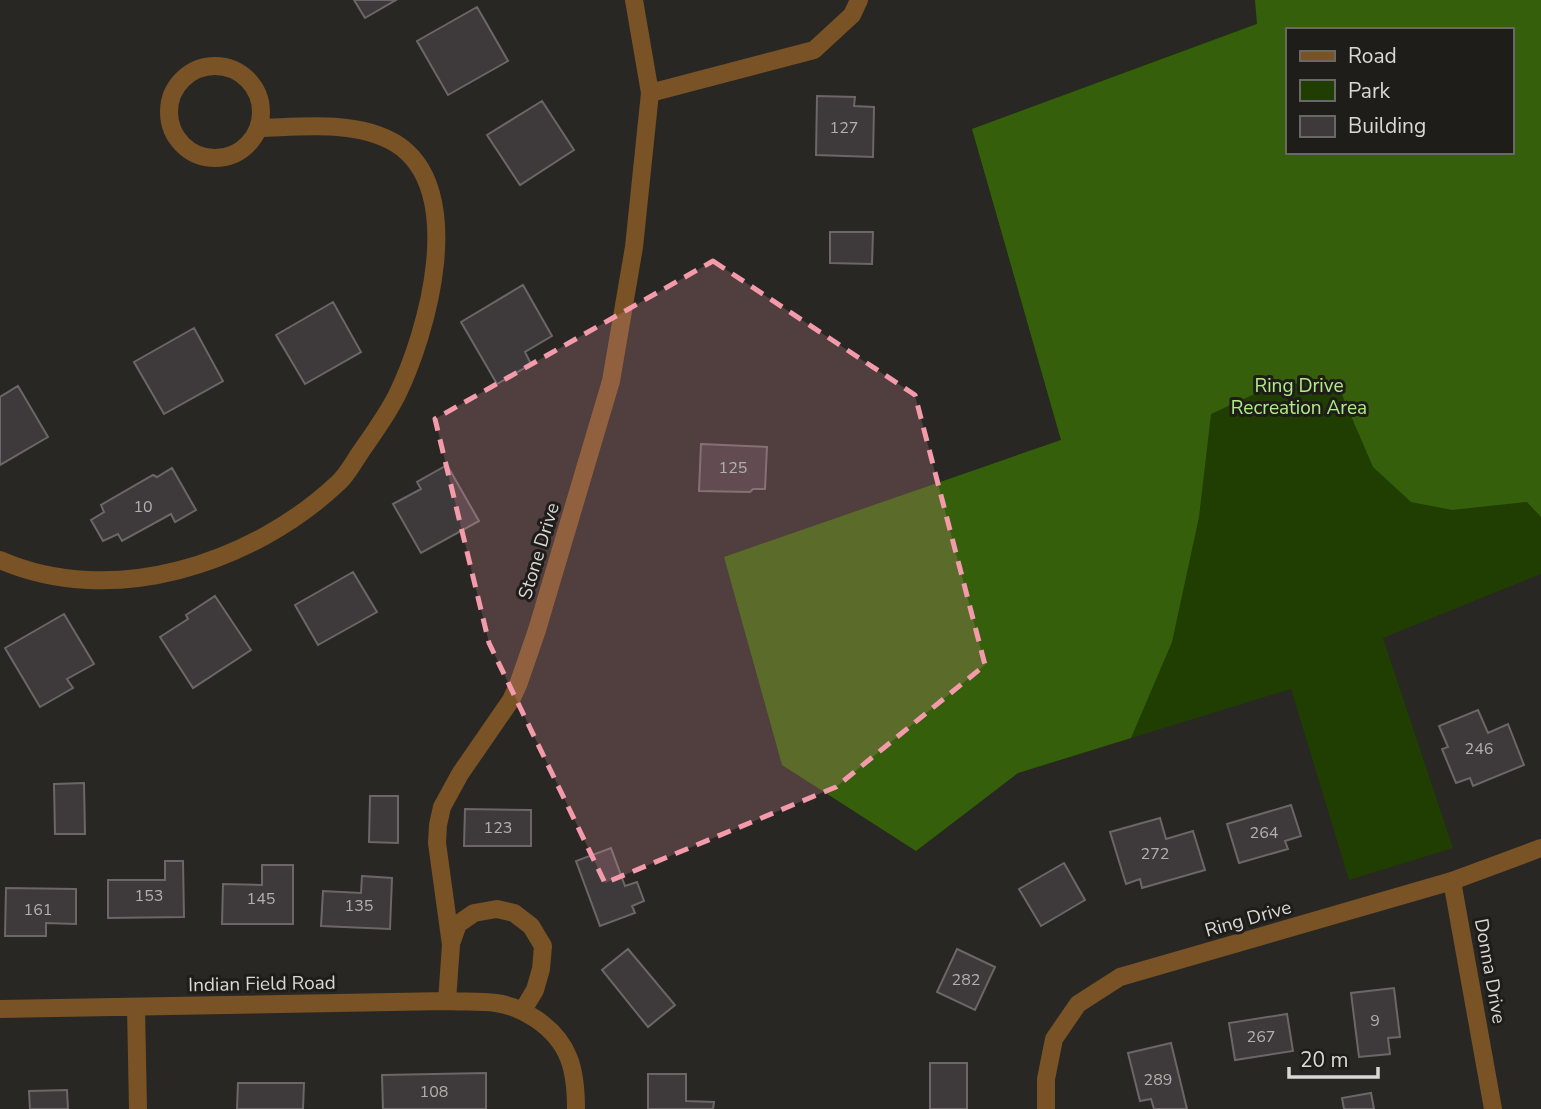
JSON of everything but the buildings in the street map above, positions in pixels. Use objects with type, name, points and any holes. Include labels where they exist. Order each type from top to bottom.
[{"type":"street","name":"Stone Drive","points":[[447,1001],[451,945],[437,843],[442,807],[460,774],[518,685],[570,523],[611,381],[634,247],[650,93],[634,0]]},
{"type":"street","points":[[650,93],[814,50],[852,15],[859,0]]},
{"type":"street","points":[[210,66],[225,66],[240,72],[252,83],[259,97],[262,112],[259,128],[252,141],[241,151],[227,157],[197,155],[175,136],[169,107],[173,92],[188,75],[210,66]]},
{"type":"street","points":[[0,560],[46,576],[85,582],[166,575],[207,562],[250,543],[299,515],[340,482],[381,422],[397,395],[413,356],[430,289],[437,230],[428,186],[416,162],[395,144],[369,133],[313,126],[259,128]]},
{"type":"street","name":"Ring Drive","points":[[1046,1109],[1046,1079],[1054,1038],[1078,1004],[1120,977],[1452,881],[1541,848]]},
{"type":"street","name":"Donna Drive","points":[[1452,881],[1493,1109]]},
{"type":"street","points":[[451,945],[458,924],[474,912],[497,909],[514,912],[531,926],[543,946],[541,969],[535,990],[523,1010]]},
{"type":"street","name":"Indian Field Road","points":[[0,1009],[447,1001],[498,1003],[523,1010],[560,1038],[575,1079],[576,1109]]},
{"type":"street","points":[[136,1007],[138,1109]]},
{"type":"highlighted area","points":[[713,261],[915,395],[985,665],[836,787],[605,883],[489,643],[435,419]]},
{"type":"green space","name":"Ring Drive Recreation Area","points":[[1255,0],[1541,0],[1541,517],[1527,502],[1452,510],[1411,502],[1373,467],[1336,381],[1274,385],[1211,414],[1199,517],[1172,642],[1131,738],[1018,773],[916,851],[782,765],[724,557],[1061,440],[972,129],[1257,24]]},
{"type":"green space","name":"Ring Drive Recreation Area","points":[[1320,0],[1541,25],[1541,574],[1383,638],[1453,848],[1349,880],[1291,689],[1018,773],[916,851],[782,765],[724,557],[1061,440],[972,129]]}]
